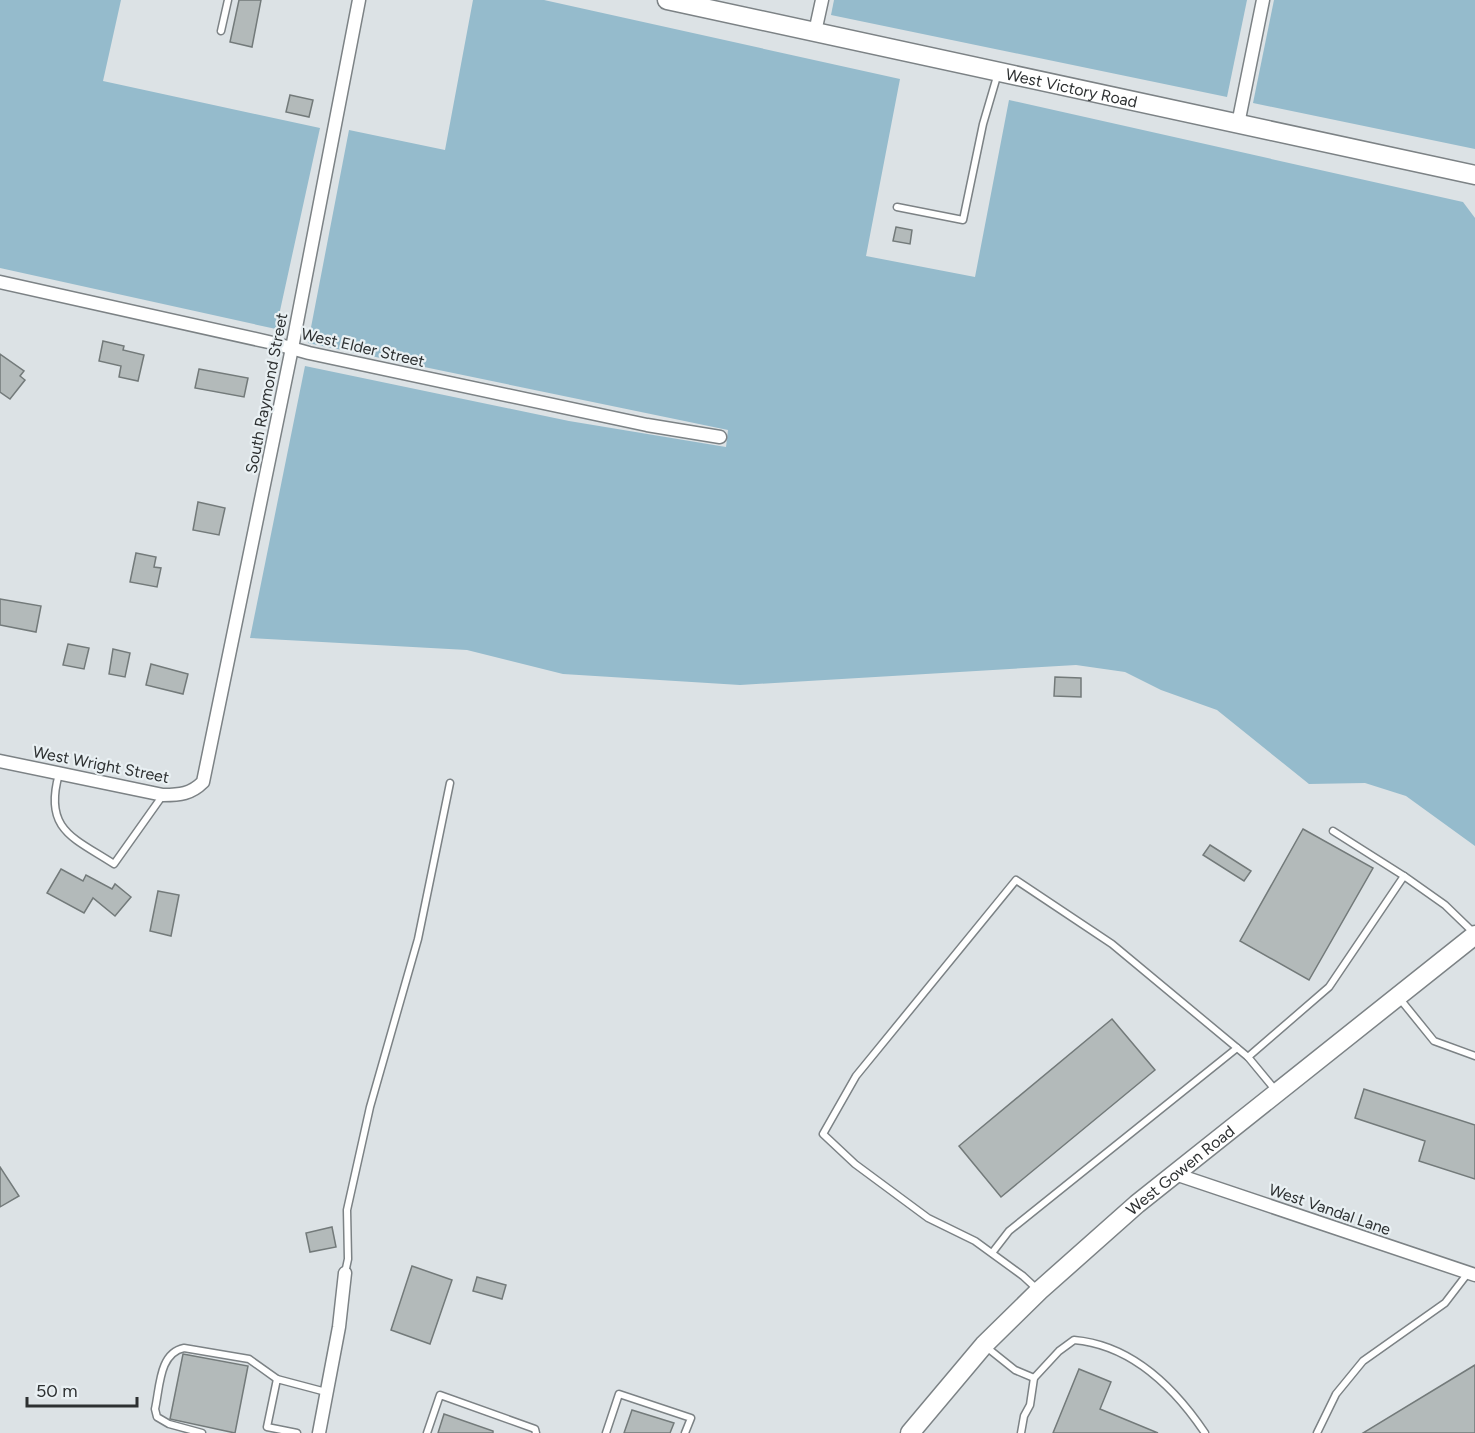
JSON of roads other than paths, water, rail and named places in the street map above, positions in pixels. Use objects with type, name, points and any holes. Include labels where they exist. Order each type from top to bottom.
[{"type":"main road","name":"West Victory Road","points":[[667,0],[1475,175]]},
{"type":"main road","name":"West Gowen Road","points":[[910,1433],[984,1345],[1039,1291],[1137,1204],[1475,934]]},
{"type":"street","name":"South Raymond Street","points":[[196,789],[207,774],[359,0]]},
{"type":"street","points":[[815,32],[822,0]]},
{"type":"street","points":[[1238,124],[1263,0]]},
{"type":"street","name":"West Elder Street","points":[[0,282],[647,425],[720,437]]},
{"type":"street","name":"West Wright Street","points":[[0,761],[163,795],[183,795],[196,789]]},
{"type":"street","name":"West Vandal Lane","points":[[1175,1174],[1472,1274]]},
{"type":"street","points":[[319,1433],[345,1273]]},
{"type":"lane","points":[[220,31],[228,0]]},
{"type":"lane","points":[[897,207],[963,220],[983,124],[999,72]]},
{"type":"lane","points":[[59,774],[54,793],[55,810],[63,831],[114,864],[163,795]]},
{"type":"lane","points":[[345,1273],[347,1210],[370,1107],[418,939],[450,783]]},
{"type":"lane","points":[[1333,831],[1445,904],[1475,934]]},
{"type":"lane","points":[[1248,1057],[1329,987],[1404,876]]},
{"type":"lane","points":[[1039,1291],[1023,1276],[975,1241],[928,1218],[855,1164],[823,1134],[856,1076],[1016,880],[1112,944],[1238,1048],[1277,1092]]},
{"type":"lane","points":[[1398,996],[1434,1041],[1475,1056]]},
{"type":"lane","points":[[992,1253],[1009,1231],[1238,1048]]},
{"type":"lane","points":[[1317,1433],[1336,1394],[1363,1361],[1445,1303],[1472,1274]]},
{"type":"lane","points":[[1021,1433],[1024,1416],[1030,1406],[1034,1378],[1059,1351],[1074,1340],[1093,1342],[1134,1359],[1166,1383],[1188,1408],[1205,1433]]},
{"type":"lane","points":[[984,1345],[1015,1370],[1034,1378]]},
{"type":"lane","points":[[202,1433],[169,1424],[157,1417],[155,1409],[166,1357],[174,1350],[184,1348],[249,1359],[277,1379],[327,1392]]},
{"type":"lane","points":[[260,1433],[267,1427],[277,1379]]},
{"type":"lane","points":[[606,1433],[620,1394],[691,1418],[686,1433]]},
{"type":"lane","points":[[426,1433],[440,1395],[535,1429],[536,1433]]},
{"type":"lane","points":[[267,1427],[297,1433]]}]
